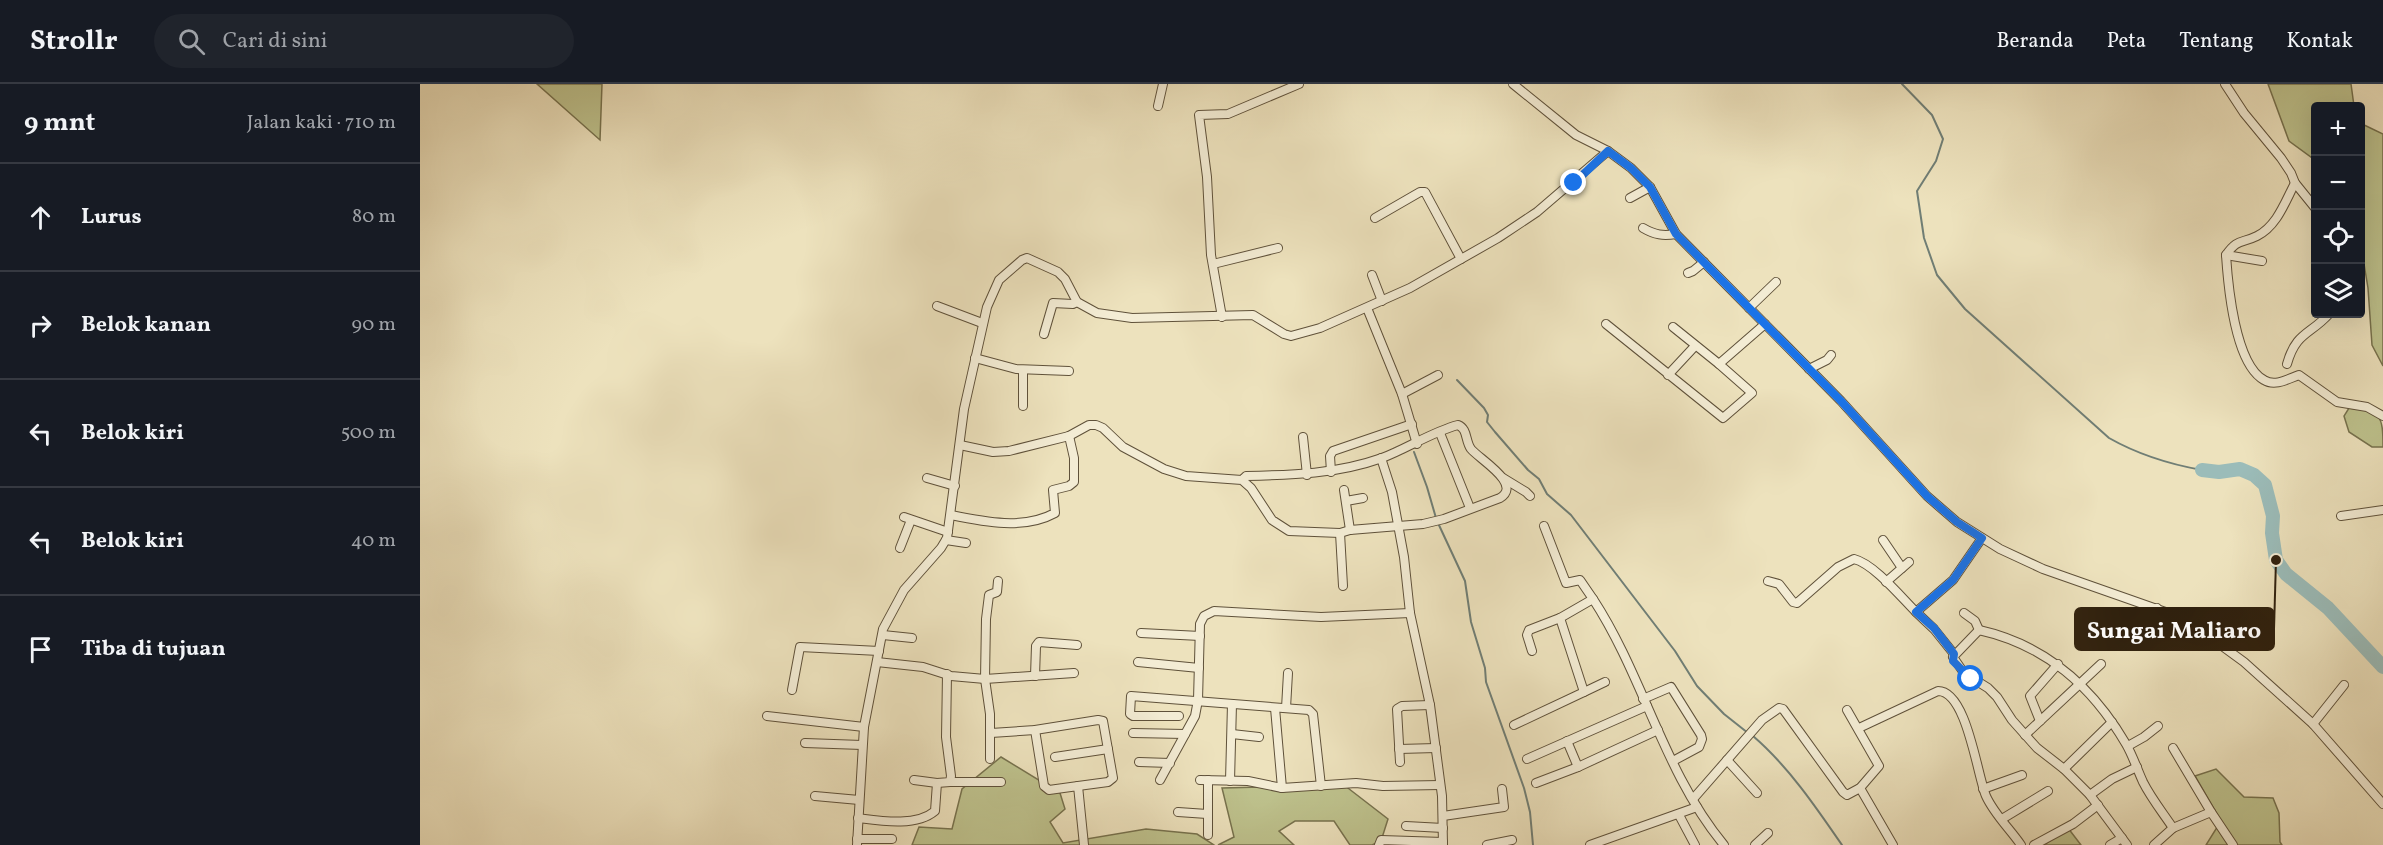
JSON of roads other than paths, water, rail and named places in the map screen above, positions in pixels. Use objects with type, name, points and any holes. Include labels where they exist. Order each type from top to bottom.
[{"type":"street","points":[[1158,106],[1163,84]]},
{"type":"street","points":[[1222,317],[1208,226],[1207,177],[1199,115],[1228,114],[1299,84]]},
{"type":"street","points":[[1513,84],[1576,135],[1608,151],[1631,168],[1650,187],[1676,234],[1809,369],[1927,496],[1957,522],[2000,549],[2043,569],[2174,615],[2218,643],[2244,662],[2313,723],[2383,804]]},
{"type":"street","points":[[2225,84],[2253,124],[2281,158],[2295,183],[2311,203]]},
{"type":"street","points":[[892,838],[857,842],[864,727],[886,621],[904,590],[947,536],[964,409],[982,323],[997,282],[1025,258],[1058,272],[1065,279],[1077,302],[1091,312],[1112,316],[1253,315],[1290,336],[1320,328],[1367,308],[1417,284],[1461,259],[1537,212],[1608,151]]},
{"type":"street","points":[[2295,183],[2276,220],[2258,236],[2234,244],[2226,255],[2229,293],[2241,344],[2250,368],[2264,381],[2277,383],[2299,375],[2337,402],[2367,407],[2383,416]]},
{"type":"street","points":[[1630,198],[1650,187]]},
{"type":"street","points":[[1375,218],[1419,192],[1425,192],[1461,259]]},
{"type":"street","points":[[1643,228],[1659,235],[1676,234]]},
{"type":"street","points":[[1213,264],[1278,248]]},
{"type":"street","points":[[2226,255],[2262,261]]},
{"type":"street","points":[[1688,273],[1704,262]]},
{"type":"street","points":[[1372,275],[1382,301]]},
{"type":"street","points":[[1749,308],[1776,282]]},
{"type":"street","points":[[1044,334],[1053,303],[1073,304],[1077,302]]},
{"type":"street","points":[[937,306],[982,323]]},
{"type":"street","points":[[1367,308],[1402,394],[1417,444]]},
{"type":"street","points":[[2287,364],[2301,336],[2324,318]]},
{"type":"street","points":[[1606,324],[1723,418],[1752,393],[1673,327]]},
{"type":"street","points":[[1719,364],[1765,324]]},
{"type":"street","points":[[1668,375],[1695,346]]},
{"type":"street","points":[[1809,369],[1827,360],[1831,355]]},
{"type":"street","points":[[975,358],[1023,370],[1069,371]]},
{"type":"street","points":[[1023,370],[1023,406]]},
{"type":"street","points":[[1402,394],[1438,375]]},
{"type":"street","points":[[1331,472],[1330,456],[1333,451],[1412,424]]},
{"type":"street","points":[[960,446],[1004,452],[1069,436],[1089,425],[1096,425],[1103,428],[1119,445],[1164,470],[1186,476],[1242,480],[1251,488],[1266,513],[1280,527],[1289,531],[1340,533],[1350,530],[1433,522],[1504,495],[1506,488],[1503,477]]},
{"type":"street","points":[[1242,480],[1246,476],[1307,475],[1331,472],[1381,458],[1417,444],[1455,425],[1461,426],[1472,451],[1530,496]]},
{"type":"street","points":[[1440,433],[1470,508]]},
{"type":"street","points":[[951,515],[1013,523],[1035,521],[1055,513],[1053,490],[1070,486],[1074,482],[1074,458],[1069,436]]},
{"type":"street","points":[[1303,437],[1307,475]]},
{"type":"street","points":[[1379,845],[1381,840],[1443,844],[1443,816],[1430,705],[1410,613],[1392,492],[1381,458]]},
{"type":"street","points":[[927,478],[955,486]]},
{"type":"street","points":[[1344,490],[1350,530]]},
{"type":"street","points":[[1346,501],[1363,498]]},
{"type":"street","points":[[2342,516],[2383,510]]},
{"type":"street","points":[[900,548],[907,519],[966,543]]},
{"type":"street","points":[[1544,526],[1566,583],[1580,580],[1615,635],[1673,761],[1695,803],[1724,845]]},
{"type":"street","points":[[1340,533],[1343,586]]},
{"type":"street","points":[[1916,612],[1953,580],[1982,538]]},
{"type":"street","points":[[1883,540],[1905,565],[1886,582]]},
{"type":"street","points":[[1768,581],[1779,584],[1797,603],[1838,567],[1854,559],[1859,560],[1886,582],[1934,628],[1954,654]]},
{"type":"street","points":[[990,759],[991,733],[985,679],[987,608],[989,593],[997,592],[998,581]]},
{"type":"street","points":[[1532,651],[1527,635],[1529,630],[1560,618],[1593,599]]},
{"type":"street","points":[[2130,636],[2157,608]]},
{"type":"street","points":[[1160,780],[1195,716],[1198,700],[1201,620],[1204,616],[1214,611],[1331,617],[1410,613]]},
{"type":"street","points":[[1964,613],[1975,621],[1978,630]]},
{"type":"street","points":[[1560,618],[1584,692]]},
{"type":"street","points":[[1978,630],[1954,654],[1953,661],[1964,674],[1988,688],[2037,748],[2064,769],[2090,795],[2124,841],[2110,845]]},
{"type":"street","points":[[1978,630],[2026,647],[2058,664],[2079,684],[2112,722],[2128,747],[2144,783],[2173,828]]},
{"type":"street","points":[[1141,633],[1200,636]]},
{"type":"street","points":[[883,635],[912,638]]},
{"type":"street","points":[[1035,676],[1036,646],[1039,642],[1077,645]]},
{"type":"street","points":[[792,690],[800,647],[879,651]]},
{"type":"street","points":[[877,662],[923,667],[947,674],[985,679],[1074,673]]},
{"type":"street","points":[[1138,662],[1199,668]]},
{"type":"street","points":[[2040,721],[2030,696],[2058,664]]},
{"type":"street","points":[[2025,735],[2101,664]]},
{"type":"street","points":[[1286,708],[1288,673]]},
{"type":"street","points":[[947,674],[946,737],[950,760],[950,782]]},
{"type":"street","points":[[1514,725],[1605,682]]},
{"type":"street","points":[[2313,723],[2344,685]]},
{"type":"street","points":[[1527,759],[1568,741],[1671,687],[1701,735],[1702,743],[1699,747],[1673,761]]},
{"type":"street","points":[[1859,728],[1942,691],[1953,699],[1968,731],[1983,789],[1992,807],[2021,845]]},
{"type":"street","points":[[1179,716],[1133,716],[1130,714],[1131,696],[1309,710],[1313,714],[1321,786]]},
{"type":"street","points":[[1230,781],[1232,704]]},
{"type":"street","points":[[1400,762],[1396,711],[1398,707],[1430,705]]},
{"type":"street","points":[[1275,708],[1282,788]]},
{"type":"street","points":[[1590,845],[1679,815],[1695,803],[1727,760],[1762,720],[1779,708],[1783,709],[1845,794],[1850,794],[1860,788],[1879,766],[1847,710]]},
{"type":"street","points":[[767,716],[864,727]]},
{"type":"street","points":[[991,733],[1035,730],[1101,720],[1104,723],[1112,780],[1049,790],[1044,786],[1035,730]]},
{"type":"street","points":[[2064,769],[2112,722]]},
{"type":"street","points":[[2128,747],[2158,726]]},
{"type":"street","points":[[1536,783],[1578,767],[1658,730]]},
{"type":"street","points":[[1133,733],[1185,734]]},
{"type":"street","points":[[1232,735],[1259,737]]},
{"type":"street","points":[[1568,741],[1578,767]]},
{"type":"street","points":[[805,743],[862,745]]},
{"type":"street","points":[[2173,747],[2211,812],[2234,845]]},
{"type":"street","points":[[1399,749],[1436,748]]},
{"type":"street","points":[[1055,757],[1108,749]]},
{"type":"street","points":[[1727,760],[1757,793]]},
{"type":"street","points":[[1139,762],[1170,763]]},
{"type":"street","points":[[2090,795],[2137,766]]},
{"type":"street","points":[[1983,789],[2022,775]]},
{"type":"street","points":[[914,780],[937,783],[1001,782]]},
{"type":"street","points":[[1208,835],[1204,780],[1257,782],[1282,788],[1356,783],[1383,786],[1440,784]]},
{"type":"street","points":[[858,818],[903,821],[929,815],[936,807],[937,783]]},
{"type":"street","points":[[1078,786],[1084,845]]},
{"type":"street","points":[[1860,788],[1893,845]]},
{"type":"street","points":[[1443,816],[1503,807],[1502,789]]},
{"type":"street","points":[[2002,819],[2048,791]]},
{"type":"street","points":[[815,796],[859,800]]},
{"type":"street","points":[[2034,845],[2073,824],[2098,805]]},
{"type":"street","points":[[1178,812],[1207,814]]},
{"type":"street","points":[[2154,845],[2173,828],[2211,812]]},
{"type":"street","points":[[1679,815],[1695,845]]},
{"type":"street","points":[[1406,826],[1443,828]]},
{"type":"street","points":[[1755,845],[1768,833]]},
{"type":"street","points":[[1487,845],[1512,840]]},
{"type":"waterway","points":[[1902,84],[1932,115],[1943,139],[1936,161],[1917,191],[1924,238],[1937,275],[1965,309],[2109,438],[2154,458],[2202,470]]},
{"type":"waterway","points":[[1457,380],[1484,408],[1488,415],[1487,422],[1528,470],[1539,479],[1547,494],[1571,515],[1675,651],[1697,686],[1724,714],[1748,733]]},
{"type":"waterway","points":[[1414,452],[1436,518]]},
{"type":"waterway","points":[[2202,470],[2219,472],[2240,469],[2254,475],[2265,485],[2273,516],[2272,533],[2276,560],[2286,574],[2328,608],[2383,667]]},
{"type":"waterway","points":[[1438,523],[1465,581],[1471,622],[1485,668],[1486,682],[1524,788],[1530,812],[1533,845]]},
{"type":"waterway","points":[[1753,736],[1790,774],[1842,845]]},
{"type":"place","name":"Sungai Maliaro","points":[[2276,560]]}]
